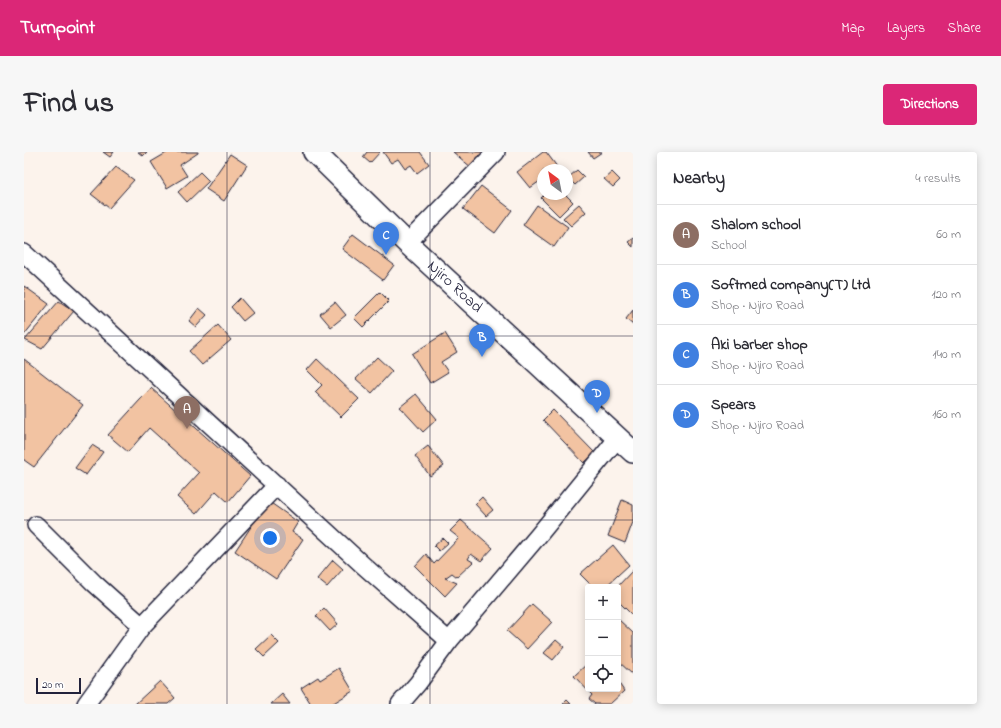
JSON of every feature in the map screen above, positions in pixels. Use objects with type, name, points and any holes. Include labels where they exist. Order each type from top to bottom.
[{"type":"street","name":"Njiro Road","points":[[314,152],[407,243],[617,439],[633,452]]},
{"type":"street","points":[[407,243],[496,152]]},
{"type":"street","points":[[24,253],[364,566],[449,641]]},
{"type":"street","points":[[400,704],[418,683],[449,641],[538,536],[617,439]]},
{"type":"street","points":[[86,704],[142,626],[277,485]]},
{"type":"street","points":[[36,525],[94,583],[142,626]]},
{"type":"building","points":[[103,152],[114,152],[110,157]]},
{"type":"building","points":[[138,152],[147,152],[143,156]]},
{"type":"building","points":[[168,152],[198,153],[180,165],[187,176],[167,188],[151,162]]},
{"type":"building","points":[[367,152],[380,152],[370,163],[363,157]]},
{"type":"building","points":[[383,152],[420,152],[429,164],[417,173],[411,165],[405,169],[398,159],[391,163]]},
{"type":"building","points":[[453,152],[485,152],[472,168]]},
{"type":"building","points":[[543,152],[546,152],[555,164],[537,164],[537,183],[530,188],[517,172]]},
{"type":"building","points":[[588,152],[602,152],[593,158]]},
{"type":"building","points":[[230,154],[247,165],[224,201],[206,189]]},
{"type":"building","points":[[116,167],[134,180],[109,208],[91,194]]},
{"type":"building","points":[[577,170],[584,177],[575,185],[573,183],[573,174]]},
{"type":"building","points":[[200,172],[209,181],[187,202],[178,192]]},
{"type":"building","points":[[612,172],[620,180],[613,187],[604,179]]},
{"type":"building","points":[[481,186],[512,210],[495,233],[463,209]]},
{"type":"building","points":[[543,200],[571,200],[573,202],[559,216]]},
{"type":"building","points":[[579,204],[586,212],[571,226],[563,218]]},
{"type":"building","points":[[537,205],[568,227],[554,247],[523,225]]},
{"type":"building","points":[[353,234],[394,265],[383,280],[342,249]]},
{"type":"building","points":[[633,238],[633,247],[628,242]]},
{"type":"building","points":[[24,286],[49,304],[24,335]]},
{"type":"building","points":[[380,292],[389,301],[363,327],[354,318]]},
{"type":"building","points":[[240,298],[253,313],[243,321],[231,307]]},
{"type":"building","points":[[59,301],[74,311],[42,349],[25,340]]},
{"type":"building","points":[[335,302],[346,315],[331,327],[320,314]]},
{"type":"building","points":[[199,308],[207,315],[196,327],[189,321]]},
{"type":"building","points":[[633,310],[633,325],[626,319]]},
{"type":"building","points":[[218,325],[231,340],[202,365],[189,351]]},
{"type":"building","points":[[445,333],[457,352],[441,362],[448,372],[430,383],[412,354]]},
{"type":"building","points":[[377,357],[392,371],[372,393],[356,379]]},
{"type":"building","points":[[24,359],[83,405],[34,467],[24,460]]},
{"type":"building","points":[[317,359],[359,399],[341,417],[315,392],[322,385],[307,370]]},
{"type":"building","points":[[151,388],[250,476],[228,502],[216,491],[196,514],[177,497],[199,473],[149,428],[128,452],[108,435]]},
{"type":"building","points":[[416,394],[437,419],[423,432],[400,407]]},
{"type":"building","points":[[553,410],[595,453],[584,463],[543,420]]},
{"type":"building","points":[[92,445],[103,452],[86,475],[75,468]]},
{"type":"building","points":[[428,446],[444,466],[430,476],[415,456]]},
{"type":"building","points":[[482,497],[493,510],[486,516],[475,504]]},
{"type":"building","points":[[622,500],[633,505],[633,522],[625,543],[608,536]]},
{"type":"building","points":[[268,501],[298,522],[292,532],[303,539],[276,579],[235,551]]},
{"type":"building","points":[[461,520],[493,548],[481,561],[471,554],[468,559],[473,562],[457,577],[452,573],[445,578],[457,583],[445,596],[415,566],[426,554],[434,564],[459,538],[450,531]]},
{"type":"building","points":[[443,538],[448,543],[439,551],[434,546]]},
{"type":"building","points":[[613,545],[629,565],[608,584],[590,584],[580,574]]},
{"type":"building","points":[[333,560],[343,569],[327,587],[317,579]]},
{"type":"building","points":[[633,570],[633,615],[621,604],[620,584]]},
{"type":"building","points":[[532,604],[552,622],[527,649],[507,631]]},
{"type":"building","points":[[324,608],[338,624],[330,631],[316,616]]},
{"type":"building","points":[[621,622],[633,633],[633,675],[621,664]]},
{"type":"building","points":[[271,635],[279,643],[264,657],[256,649]]},
{"type":"building","points":[[556,640],[564,647],[553,660],[544,653]]},
{"type":"building","points":[[585,666],[585,688],[574,676]]},
{"type":"building","points":[[339,668],[353,691],[332,704],[311,704],[301,688],[318,677],[320,680]]},
{"type":"building","points":[[160,681],[175,698],[168,704],[135,704]]},
{"type":"building","points":[[621,686],[624,691],[610,704],[595,704],[589,699],[592,695],[589,692],[621,692]]},
{"type":"building","points":[[282,694],[290,704],[271,704]]},
{"type":"building","points":[[567,700],[571,704],[563,704]]},
{"type":"place","name":"Aki barber shop","points":[[386,255]]},
{"type":"place","name":"Softmed company(T) Ltd","points":[[482,357]]},
{"type":"place","name":"Spears","points":[[597,413]]},
{"type":"place","name":"Shalom school","points":[[187,429]]}]
